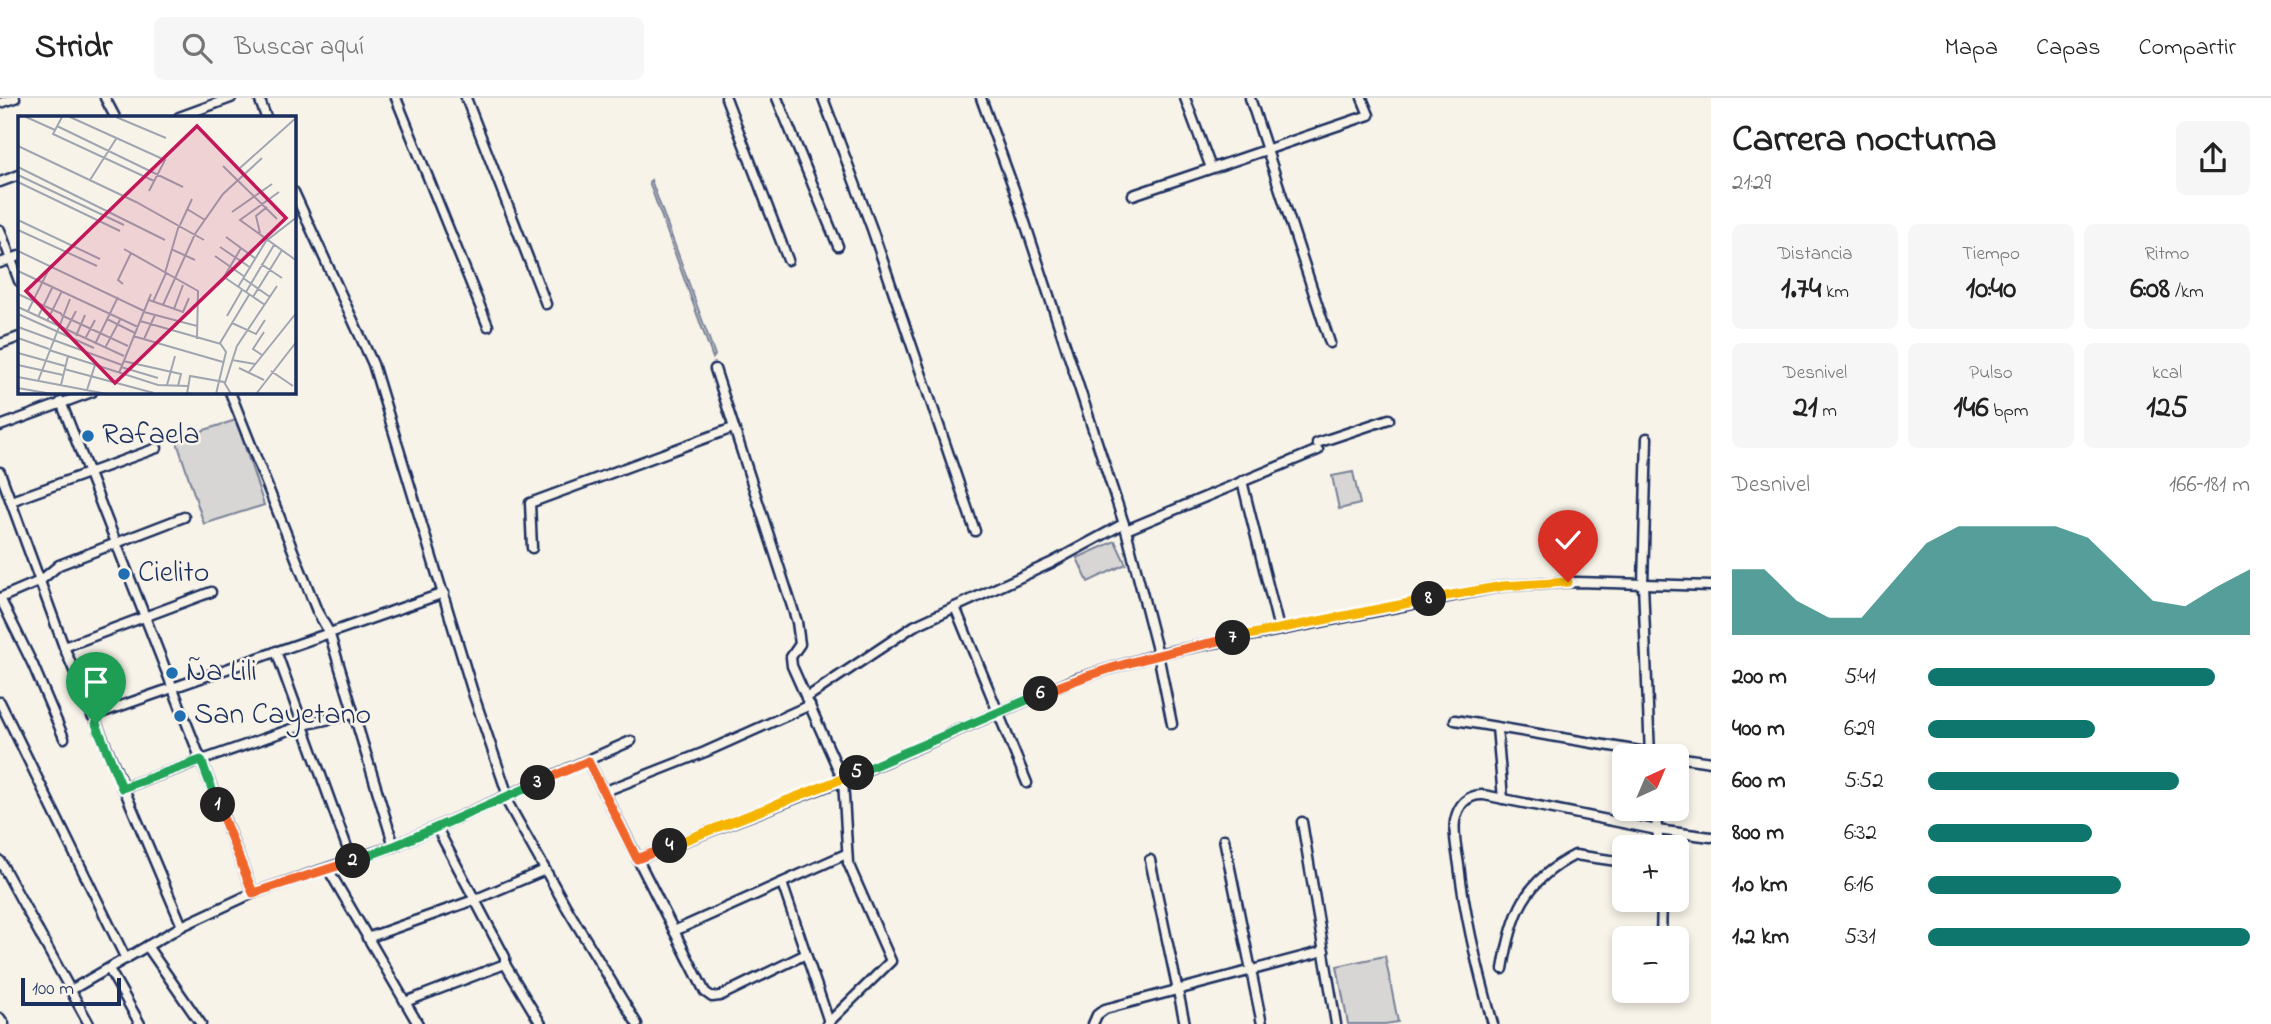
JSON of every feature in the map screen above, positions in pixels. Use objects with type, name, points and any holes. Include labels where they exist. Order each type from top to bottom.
[{"type":"street","points":[[0,103],[15,98]]},
{"type":"street","points":[[105,98],[114,116]]},
{"type":"street","points":[[182,116],[231,98]]},
{"type":"street","points":[[259,98],[266,116]]},
{"type":"street","points":[[396,98],[488,326]]},
{"type":"street","points":[[466,98],[546,304]]},
{"type":"street","points":[[726,98],[788,260]]},
{"type":"street","points":[[777,98],[838,246]]},
{"type":"street","points":[[823,98],[872,229],[975,531]]},
{"type":"street","points":[[981,98],[1014,189],[1125,527],[1158,653],[1172,724]]},
{"type":"street","points":[[1185,98],[1211,169]]},
{"type":"street","points":[[1250,98],[1330,343]]},
{"type":"street","points":[[1133,195],[1369,115],[1362,98]]},
{"type":"street","points":[[0,182],[18,175]]},
{"type":"street","points":[[296,196],[373,364],[506,797],[544,870],[637,1024]]},
{"type":"street","points":[[0,230],[15,258],[18,275]]},
{"type":"street","points":[[0,263],[15,258]]},
{"type":"street","points":[[0,344],[18,337]]},
{"type":"street","points":[[715,369],[797,622],[800,644],[791,659],[842,780],[846,854],[891,961],[828,1023],[782,883]]},
{"type":"street","points":[[0,426],[63,398],[82,394]]},
{"type":"street","points":[[231,394],[317,611],[329,632],[394,846]]},
{"type":"street","points":[[63,398],[89,473],[253,893]]},
{"type":"street","points":[[603,792],[705,752],[808,701],[914,626],[1125,527],[1389,419]]},
{"type":"street","points":[[532,548],[530,503],[733,428]]},
{"type":"street","points":[[1647,438],[1643,584],[1650,744]]},
{"type":"street","points":[[11,501],[157,448]]},
{"type":"street","points":[[0,472],[64,647],[182,926]]},
{"type":"street","points":[[1242,481],[1279,629]]},
{"type":"street","points":[[64,738],[33,665],[0,598],[40,581],[59,565],[184,517]]},
{"type":"street","points":[[637,859],[842,780],[1076,679],[1158,653],[1503,586],[1568,582],[1711,586]]},
{"type":"street","points":[[64,647],[211,592]]},
{"type":"street","points":[[93,716],[444,593]]},
{"type":"street","points":[[955,607],[1027,783]]},
{"type":"street","points":[[276,651],[352,861]]},
{"type":"street","points":[[0,702],[126,959]]},
{"type":"street","points":[[122,788],[303,724],[353,714]]},
{"type":"street","points":[[1455,720],[1612,747]]},
{"type":"street","points":[[1497,727],[1503,799]]},
{"type":"street","points":[[71,990],[182,926],[253,893],[394,846],[631,741]]},
{"type":"street","points":[[1689,759],[1711,762]]},
{"type":"street","points":[[588,761],[702,988],[712,997],[720,996],[806,954]]},
{"type":"street","points":[[1493,1024],[1464,911],[1455,823],[1461,805],[1469,797],[1484,795],[1657,830],[1711,837]]},
{"type":"street","points":[[1656,821],[1658,835]]},
{"type":"street","points":[[1301,822],[1336,1024]]},
{"type":"street","points":[[437,828],[505,957],[505,964],[541,1024]]},
{"type":"street","points":[[1224,839],[1262,1024]]},
{"type":"street","points":[[674,931],[846,854]]},
{"type":"street","points":[[1503,969],[1510,933],[1521,905],[1528,891],[1540,878],[1575,855],[1612,860]]},
{"type":"street","points":[[1150,860],[1185,1024]]},
{"type":"street","points":[[0,861],[89,1024]]},
{"type":"street","points":[[328,869],[418,1024]]},
{"type":"street","points":[[367,938],[474,900],[544,870]]},
{"type":"street","points":[[147,946],[201,1024]]},
{"type":"street","points":[[1093,1024],[1097,1015],[1105,1009],[1324,951]]},
{"type":"street","points":[[405,1002],[505,964]]},
{"type":"street","points":[[109,969],[140,1024]]},
{"type":"street","points":[[0,1018],[4,1024]]},
{"type":"shaded area","points":[[651,180],[715,355],[713,358],[649,182]]},
{"type":"shaded area","points":[[236,420],[264,505],[204,524],[176,439]]},
{"type":"shaded area","points":[[1353,472],[1360,504],[1339,509],[1332,476]]},
{"type":"shaded area","points":[[1115,541],[1126,564],[1088,582],[1077,558]]},
{"type":"shaded area","points":[[1385,956],[1398,1022],[1348,1024],[1337,966]]},
{"type":"place","name":"Rafaela","points":[[88,436]]},
{"type":"place","name":"Cielito","points":[[124,574]]},
{"type":"place","name":"Ña Lili","points":[[172,673]]},
{"type":"place","name":"San Cayetano","points":[[180,716]]},
{"type":"route","points":[[96,724],[122,788],[201,760],[253,893],[394,846],[588,761],[637,859],[842,780],[1076,679],[1158,653],[1426,599],[1503,586],[1568,582]]}]
